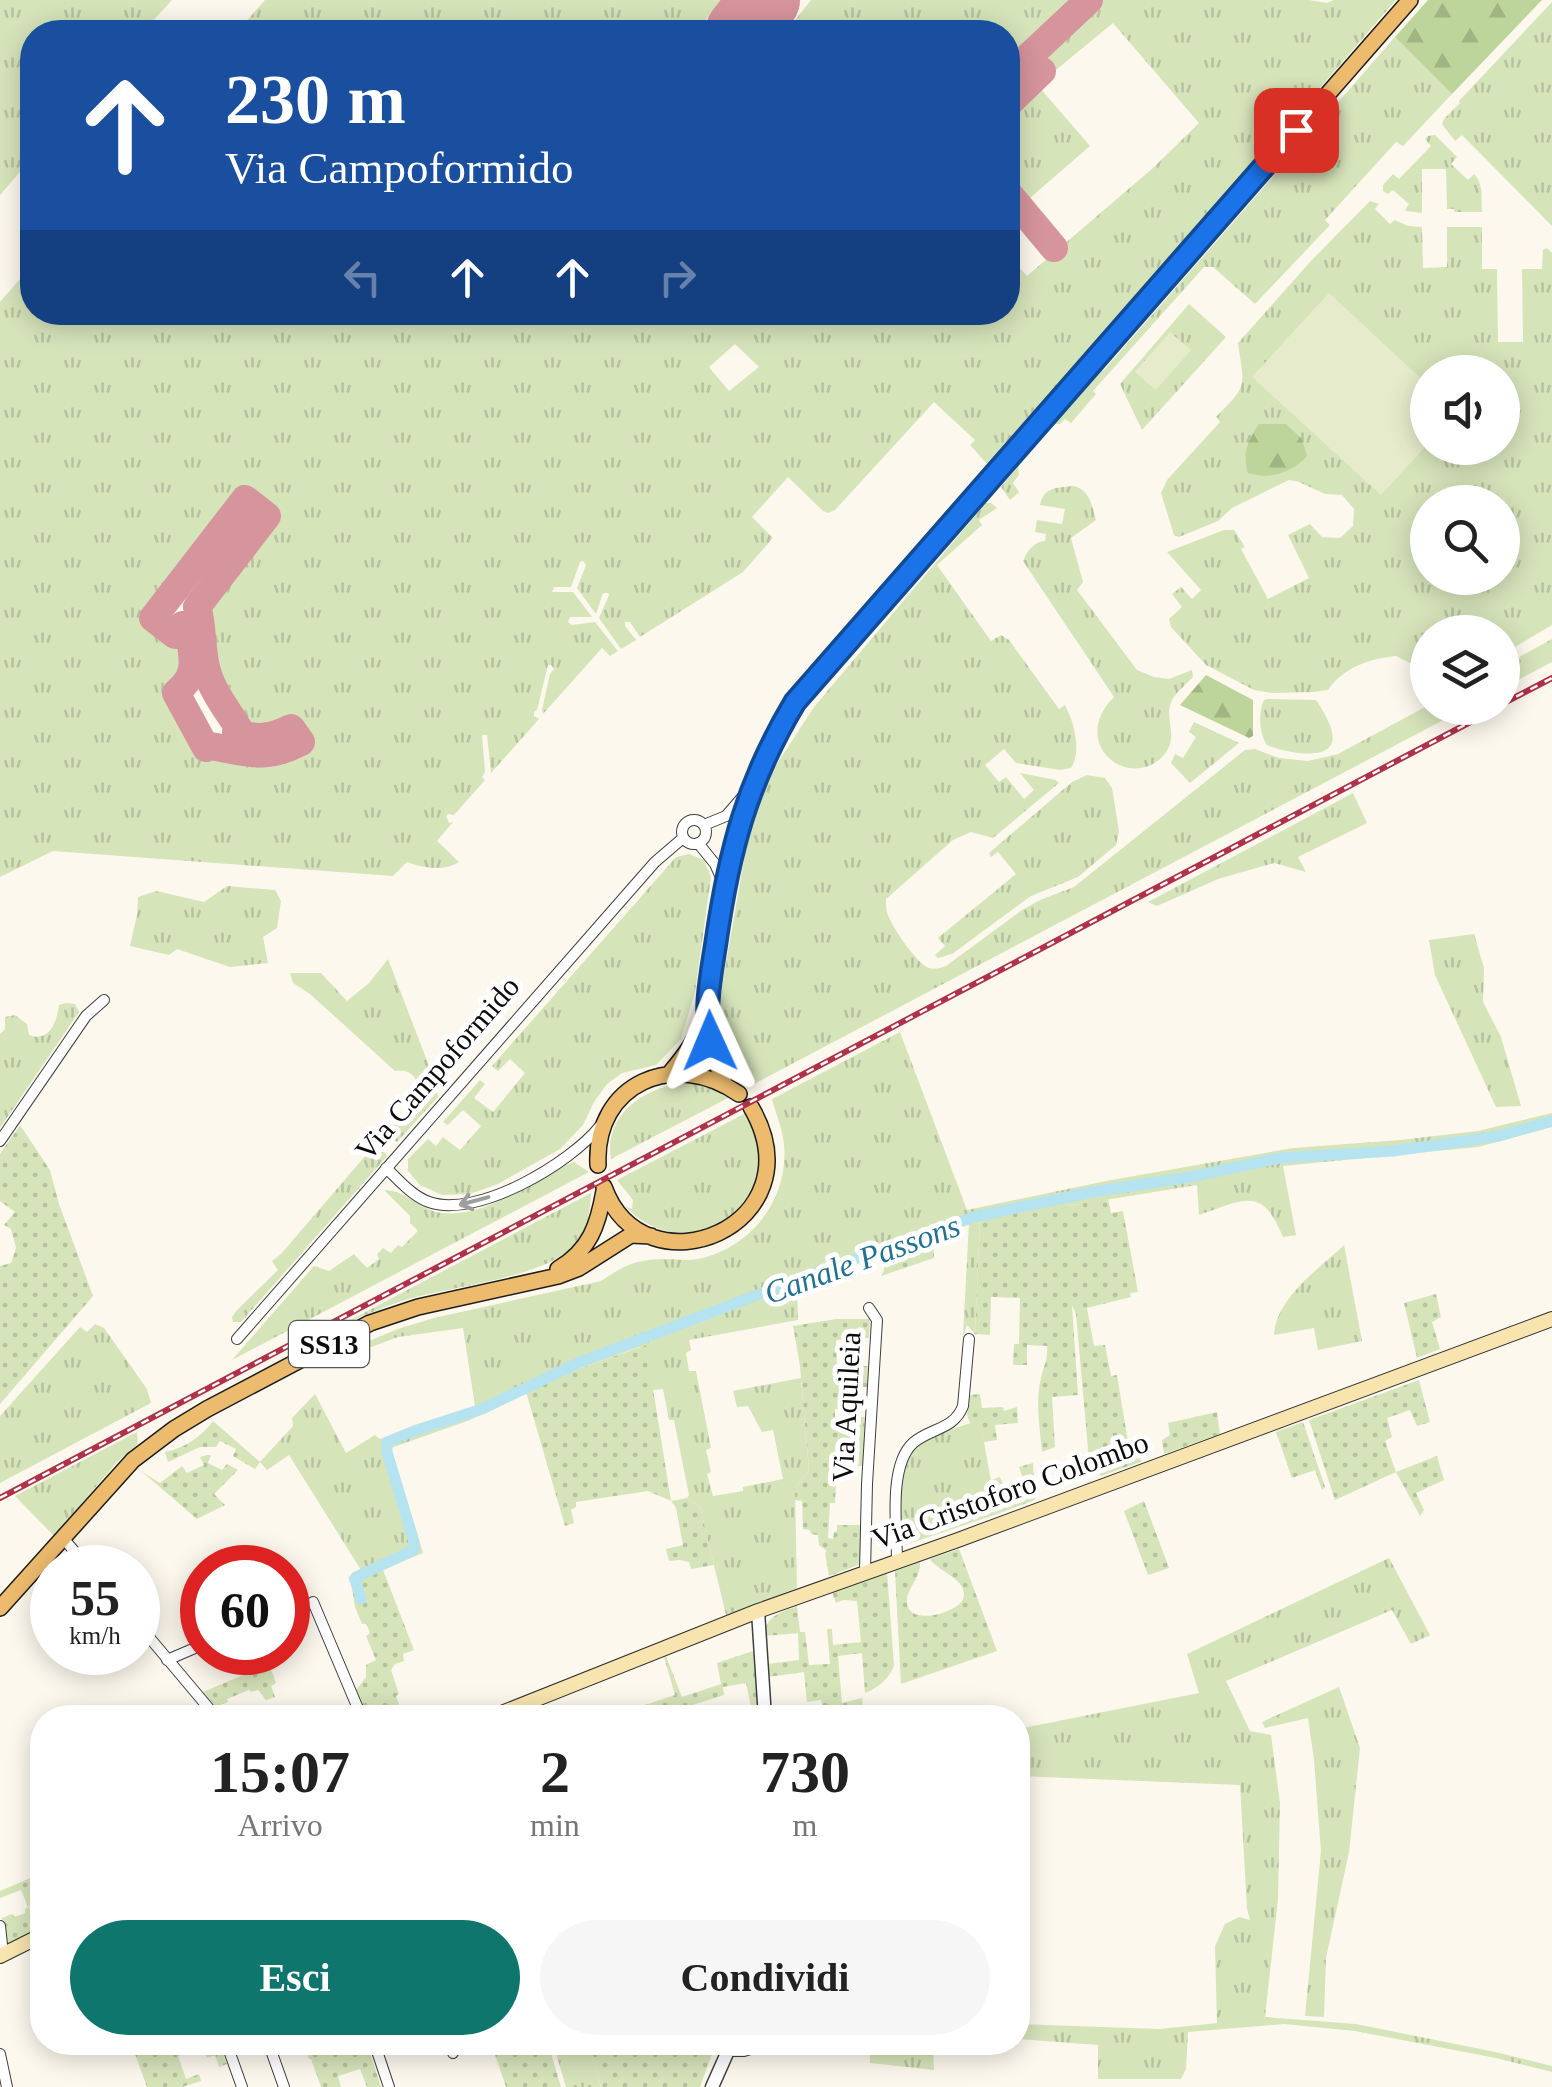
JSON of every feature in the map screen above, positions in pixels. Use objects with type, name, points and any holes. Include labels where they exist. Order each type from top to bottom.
[{"type":"main road","points":[[670,1073],[695,1042],[706,1014],[733,845],[752,785],[795,702],[1410,0]]},
{"type":"main road","points":[[706,1014],[712,1051],[724,1083]]},
{"type":"main road","points":[[598,1165],[601,1133],[610,1114],[629,1091],[656,1077],[689,1072],[724,1083],[739,1094]]},
{"type":"main road","name":"SS13","points":[[0,1608],[136,1457],[208,1409],[370,1323],[418,1307],[579,1268],[630,1234],[687,1242],[722,1232],[750,1209],[766,1176],[766,1140],[752,1107]]},
{"type":"main road","name":"SS13","points":[[542,1280],[574,1260],[582,1250],[597,1221],[604,1189],[618,1212],[652,1236]]},
{"type":"main road","name":"Via Cristoforo Colombo","points":[[521,1705],[758,1611],[1552,1319]]},
{"type":"main road","points":[[2,1955],[30,1941]]},
{"type":"street","points":[[683,838],[691,844],[698,843],[704,838],[704,825],[726,816],[752,785]]},
{"type":"street","name":"Via Campoformido","points":[[237,1338],[654,862],[683,838],[682,828],[688,821],[704,825]]},
{"type":"street","points":[[698,843],[709,854],[724,884]]},
{"type":"street","points":[[0,1142],[86,1016],[104,1000]]},
{"type":"street","name":"Via Campoformido","points":[[386,1168],[419,1197],[443,1206],[474,1203],[562,1161],[588,1141],[610,1114]]},
{"type":"street","name":"Via Aquileia","points":[[865,1572],[877,1320],[869,1308]]},
{"type":"street","points":[[897,1561],[897,1485],[902,1458],[914,1442],[960,1415],[969,1339]]},
{"type":"street","points":[[62,1537],[69,1545]]},
{"type":"street","points":[[313,1602],[357,1705]]},
{"type":"street","points":[[758,1611],[764,1705]]},
{"type":"street","points":[[160,1651],[205,1705]]},
{"type":"street","points":[[167,1660],[180,1654]]},
{"type":"street","points":[[0,1926],[2,1955]]},
{"type":"street","points":[[0,2054],[7,2087]]},
{"type":"street","points":[[231,2055],[242,2087]]},
{"type":"street","points":[[273,2055],[284,2087]]},
{"type":"street","points":[[378,2055],[389,2087]]},
{"type":"street","points":[[712,2087],[727,2055]]},
{"type":"green space","points":[[0,0],[172,0],[154,20],[20,20],[20,172],[0,195]]},
{"type":"green space","points":[[265,0],[721,0],[705,20],[248,20]]},
{"type":"green space","points":[[811,0],[1396,0],[1273,142],[1259,136],[1253,143],[1264,153],[989,466],[970,445],[975,440],[934,402],[835,510],[823,511],[788,477],[752,517],[773,538],[743,572],[640,637],[630,622],[625,622],[636,640],[621,649],[599,618],[608,593],[603,593],[596,614],[577,588],[586,565],[580,562],[571,587],[554,587],[552,592],[573,592],[592,617],[570,617],[568,622],[595,622],[618,651],[610,656],[602,648],[543,714],[554,669],[548,665],[534,712],[539,719],[491,773],[487,735],[482,735],[485,780],[454,815],[446,816],[449,823],[453,822],[437,841],[459,862],[433,868],[407,862],[393,876],[53,851],[0,877],[0,302],[20,279],[20,325],[1020,325],[1020,268],[1027,276],[1153,168],[1199,123],[1113,23],[1051,74],[1042,64],[1020,85],[1020,20],[795,20]],"holes":[[[735,344],[759,367],[729,391],[709,367]],[[245,500],[266,517],[197,607],[200,638],[208,676],[239,729],[236,732],[264,737],[291,728],[301,742],[267,753],[206,748],[177,693],[192,671],[189,630],[183,625],[175,635],[153,618]]]},
{"type":"green space","points":[[1428,0],[1542,0],[1452,94],[1395,37]]},
{"type":"green space","points":[[1552,2],[1552,226],[1462,135],[1455,141],[1442,124]]},
{"type":"green space","points":[[1395,37],[1452,94],[1403,146],[1396,142],[1325,220],[1330,225],[1255,304],[1213,267],[1204,267],[1093,391],[1096,394],[1071,423],[1065,419],[1054,424],[1018,464],[1019,475],[1013,483],[1019,492],[1010,500],[1001,487],[1015,470],[1014,465],[1097,371],[1104,370]]},
{"type":"green space","points":[[1040,88],[1090,146],[1023,204],[1020,100],[1032,89]]},
{"type":"green space","points":[[1435,135],[1457,157],[1451,164],[1468,180],[1474,174],[1477,178],[1482,212],[1447,209],[1446,169],[1422,169],[1422,213],[1406,211],[1409,204],[1393,190],[1388,194],[1383,191],[1383,185],[1393,174],[1399,179],[1431,146],[1425,139]]},
{"type":"green space","points":[[1370,201],[1379,204],[1375,209],[1390,224],[1395,220],[1422,227],[1423,268],[1447,267],[1447,227],[1482,227],[1482,269],[1497,269],[1498,342],[1523,342],[1522,269],[1542,269],[1543,250],[1547,248],[1552,253],[1552,625],[1520,644],[1520,615],[1410,615],[1410,663],[1396,656],[1376,659],[1342,675],[1328,690],[1314,692],[1254,690],[1206,665],[1171,627],[1169,619],[1182,607],[1172,594],[1181,587],[1192,599],[1201,590],[1167,552],[1224,530],[1234,530],[1268,599],[1309,578],[1288,535],[1310,524],[1322,537],[1340,538],[1353,526],[1354,509],[1342,495],[1325,494],[1289,480],[1232,508],[1218,521],[1179,537],[1174,535],[1161,493],[1167,480],[1220,422],[1216,417],[1239,391],[1242,377],[1238,343]]},
{"type":"green space","points":[[1329,293],[1410,368],[1410,463],[1381,495],[1252,377]]},
{"type":"green space","points":[[1189,304],[1226,337],[1142,430],[1120,384]]},
{"type":"green space","points":[[1170,332],[1191,350],[1156,390],[1135,372]]},
{"type":"green space","points":[[1259,424],[1286,424],[1302,439],[1307,456],[1280,474],[1248,473],[1247,447]]},
{"type":"green space","points":[[1073,486],[1087,494],[1096,520],[1071,538],[1083,582],[1077,590],[1137,670],[1169,679],[1192,670],[1193,677],[1170,707],[1167,751],[1146,767],[1132,768],[1107,756],[1097,730],[1114,697],[1023,561],[1032,547],[1045,541],[1046,534],[1035,532],[1037,520],[1062,524],[1065,509],[1040,505],[1045,494]]},
{"type":"green space","points":[[986,503],[997,508],[979,520],[982,525],[937,565],[991,641],[1001,635],[1009,640],[1059,709],[1065,705],[1074,728],[1076,753],[1071,768],[1060,770],[1016,763],[1004,749],[985,765],[999,782],[1006,777],[1024,799],[1034,790],[1020,773],[1059,783],[993,838],[971,832],[953,840],[886,899],[894,928],[924,965],[936,969],[946,966],[1022,910],[1074,887],[1245,750],[1308,761],[1338,754],[1410,715],[1410,725],[1434,725],[752,1085],[722,1047],[722,986],[747,843],[767,779],[814,707]]},
{"type":"green space","points":[[1552,639],[1552,662],[1520,679],[1520,657]]},
{"type":"green space","points":[[1206,675],[1253,700],[1253,736],[1249,738],[1180,705]]},
{"type":"green space","points":[[1264,700],[1316,700],[1333,735],[1331,745],[1324,751],[1302,753],[1267,745],[1260,717]]},
{"type":"green space","points":[[1194,722],[1239,743],[1190,783],[1171,763],[1175,754],[1183,758],[1196,737],[1189,732]]},
{"type":"green space","points":[[1087,775],[1105,778],[1112,788],[1119,831],[1116,845],[1078,877],[1031,896],[952,954],[938,958],[935,955],[945,946],[938,938],[1016,874],[998,852],[991,857],[989,853],[1072,782]]},
{"type":"green space","points":[[1353,793],[1367,823],[1298,857],[1306,872],[1274,863],[1218,879],[1157,906],[1148,902]]},
{"type":"green space","points":[[689,854],[704,860],[711,877],[695,992],[681,1039],[656,1065],[622,1073],[607,1084],[583,1125],[560,1149],[498,1184],[470,1194],[442,1195],[420,1185],[408,1171],[408,1159],[428,1139],[436,1146],[443,1137],[460,1150],[481,1126],[463,1110],[448,1125],[443,1122],[480,1080],[485,1084],[474,1098],[493,1112],[525,1073],[510,1059],[498,1071],[492,1066],[676,857]]},
{"type":"green space","points":[[227,886],[275,890],[281,901],[277,928],[263,937],[268,963],[230,967],[177,949],[169,955],[130,946],[138,897],[156,891],[204,902]]},
{"type":"green space","points":[[1474,934],[1484,968],[1483,1002],[1501,1037],[1521,1106],[1496,1107],[1435,975],[1429,940]]},
{"type":"green space","points":[[388,959],[438,1097],[397,1142],[390,1129],[416,1100],[416,1080],[407,1072],[395,1071],[293,983],[290,973],[321,973],[347,1001],[369,983]]},
{"type":"green space","points":[[75,1004],[79,1012],[0,1128],[0,1034],[5,1029],[5,1017],[15,1015],[27,1024],[29,1035],[42,1036],[54,1024],[59,1005]]},
{"type":"green space","points":[[900,1032],[967,1210],[1293,1148],[1478,1131],[1552,1113],[1552,1127],[1478,1147],[1283,1166],[1296,1235],[1283,1237],[1267,1210],[1250,1201],[1199,1215],[1197,1185],[980,1219],[975,1334],[967,1325],[963,1336],[969,1222],[797,1286],[798,1320],[689,1340],[689,1371],[696,1371],[711,1448],[706,1450],[711,1472],[707,1474],[713,1496],[783,1479],[773,1430],[762,1432],[748,1406],[737,1407],[733,1391],[801,1378],[809,1471],[795,1488],[797,1588],[726,1615],[700,1507],[687,1498],[674,1420],[669,1420],[663,1389],[653,1390],[645,1345],[567,1373],[470,1420],[391,1448],[423,1553],[351,1583],[348,1577],[361,1570],[289,1455],[267,1470],[260,1462],[293,1426],[292,1418],[315,1394],[346,1453],[375,1435],[380,1439],[475,1406],[463,1328],[398,1337],[350,1355],[347,1350],[434,1318],[601,1281],[639,1262],[698,1259],[734,1244],[763,1218],[780,1184],[784,1145],[772,1099]]},
{"type":"green space","points":[[688,1083],[714,1088],[730,1097],[611,1159],[614,1128],[631,1105],[658,1089]]},
{"type":"green space","points":[[746,1113],[759,1146],[761,1167],[750,1194],[725,1222],[709,1230],[674,1233],[656,1228],[625,1206],[632,1209],[633,1200],[617,1180]]},
{"type":"green space","points":[[20,1125],[50,1170],[93,1296],[0,1404],[0,1266],[11,1263],[16,1248],[11,1229],[4,1225],[15,1212],[0,1201],[0,1154]]},
{"type":"green space","points":[[372,1148],[383,1150],[387,1156],[241,1322],[233,1322],[237,1310],[278,1270],[272,1261]]},
{"type":"green space","points":[[574,1162],[589,1172],[232,1360],[314,1266],[329,1271],[354,1254],[367,1268],[379,1259],[377,1254],[383,1248],[391,1253],[418,1231],[410,1223],[410,1216],[384,1190],[399,1193],[427,1209],[461,1213],[495,1203]]},
{"type":"green space","points":[[591,1193],[582,1235],[550,1262],[514,1275],[407,1300],[343,1324]]},
{"type":"green space","points":[[1108,1199],[1111,1213],[1123,1211],[1138,1292],[1087,1308],[1094,1346],[1105,1345],[1111,1376],[1117,1375],[1129,1448],[1139,1447],[1141,1462],[1101,1476],[1093,1460],[1089,1460],[1072,1305],[1078,1395],[1052,1397],[1055,1447],[1042,1452],[1038,1396],[1047,1346],[1027,1345],[1027,1365],[1013,1365],[1014,1344],[1019,1344],[1020,1298],[991,1297],[990,1335],[975,1334],[980,1219]]},
{"type":"green space","points":[[933,1235],[934,1258],[881,1276],[884,1253]]},
{"type":"green space","points":[[1344,1245],[1362,1341],[1318,1350],[1314,1328],[1274,1335],[1290,1297]]},
{"type":"green space","points":[[1436,1294],[1441,1317],[1432,1322],[1440,1349],[1417,1358],[1404,1303]]},
{"type":"green space","points":[[836,1319],[870,1319],[869,1338],[836,1340],[837,1366],[868,1366],[867,1387],[843,1387],[842,1409],[835,1409],[835,1420],[843,1421],[844,1416],[865,1417],[863,1466],[837,1465],[828,1538],[833,1539],[837,1525],[861,1525],[861,1564],[829,1576],[827,1551],[819,1545],[818,1535],[803,1529],[802,1501],[795,1500],[795,1488],[809,1471],[793,1326]]},
{"type":"green space","points":[[95,1324],[104,1328],[147,1389],[151,1403],[0,1483],[0,1416],[80,1327],[87,1332]]},
{"type":"green space","points":[[646,1345],[671,1501],[648,1491],[576,1502],[571,1510],[574,1523],[565,1526],[526,1392]]},
{"type":"green space","points":[[1419,1380],[1430,1422],[1417,1426],[1410,1410],[1387,1418],[1392,1437],[1385,1441],[1396,1472],[1335,1500],[1309,1420]]},
{"type":"green space","points":[[980,1394],[982,1408],[1003,1407],[1004,1411],[1017,1407],[1018,1423],[995,1425],[997,1440],[984,1442],[980,1421],[970,1423],[967,1415],[969,1395]]},
{"type":"green space","points":[[1217,1412],[1220,1434],[1164,1454],[1162,1440],[1170,1435],[1168,1423]]},
{"type":"green space","points":[[980,1420],[997,1514],[902,1546],[900,1490],[911,1453],[934,1436]]},
{"type":"green space","points":[[213,1421],[260,1462],[255,1469],[233,1456],[236,1449],[220,1441],[216,1447],[200,1447],[168,1462],[165,1452],[192,1441]]},
{"type":"green space","points":[[1303,1422],[1325,1487],[1322,1490],[1315,1470],[1292,1478],[1276,1432]]},
{"type":"green space","points":[[137,1432],[138,1444],[117,1462],[54,1536],[15,1496]]},
{"type":"green space","points":[[211,1455],[208,1463],[222,1470],[227,1464],[238,1470],[214,1494],[225,1505],[197,1519],[141,1471],[160,1483],[182,1466],[187,1473],[204,1465],[200,1457]]},
{"type":"green space","points":[[1437,1456],[1444,1480],[1416,1493],[1424,1510],[1420,1516],[1396,1472]]},
{"type":"green space","points":[[1033,1463],[1035,1500],[997,1514],[991,1480],[1000,1477],[1008,1495],[1026,1488],[1019,1467]]},
{"type":"green space","points":[[687,1498],[700,1507],[714,1565],[691,1569],[689,1562],[669,1561],[666,1549],[683,1545],[671,1501]]},
{"type":"green space","points":[[1144,1501],[1169,1568],[1148,1575],[1124,1511]]},
{"type":"green space","points":[[959,1549],[997,1651],[901,1684],[895,1571],[920,1562],[908,1607],[919,1615],[945,1612],[959,1604],[964,1592],[958,1581],[930,1559]]},
{"type":"green space","points":[[1389,1558],[1430,1635],[1411,1644],[1392,1610],[1226,1681],[1250,1731],[1271,1735],[1280,1803],[1278,1899],[1265,2017],[1356,2024],[1495,2052],[1552,2066],[1552,2072],[1355,2031],[1284,2024],[1188,2032],[1186,2069],[1181,2079],[1098,2079],[1098,2045],[1030,2040],[1030,2024],[1160,2029],[1217,2023],[1215,1946],[1225,1924],[1239,1917],[1250,1920],[1240,1785],[1030,1776],[1030,1727],[1199,1693],[1187,1654]]},
{"type":"green space","points":[[383,1570],[414,1650],[403,1654],[404,1661],[391,1670],[399,1705],[362,1705],[356,1690],[366,1677],[366,1665],[376,1660],[366,1636],[370,1633],[355,1607],[351,1583]]},
{"type":"green space","points":[[887,1572],[892,1671],[865,1693],[862,1653],[838,1656],[842,1703],[862,1698],[863,1705],[807,1702],[804,1672],[768,1677],[767,1664],[799,1660],[798,1633],[765,1636],[771,1619],[797,1606],[809,1665],[830,1664],[827,1629],[832,1629],[833,1645],[861,1642],[857,1601],[836,1603],[832,1592]]},
{"type":"green space","points":[[753,1651],[759,1705],[751,1705],[746,1683],[723,1687],[724,1695],[693,1705],[645,1705],[675,1695],[664,1657],[682,1697],[721,1684],[717,1663]]},
{"type":"green space","points":[[243,1675],[273,1675],[276,1683],[271,1686],[275,1697],[266,1700],[258,1690],[249,1690],[213,1705],[203,1692]]},
{"type":"green space","points":[[1339,1687],[1360,1748],[1349,1852],[1326,1958],[1324,2017],[1305,2016],[1321,1851],[1308,1718],[1265,1728],[1262,1722]]},
{"type":"green space","points":[[30,1878],[30,1934],[5,1946],[2,1918],[25,1913],[28,1907],[21,1890],[0,1898],[0,1891]]},
{"type":"green space","points":[[135,2055],[181,2055],[186,2079],[199,2074],[201,2081],[182,2087],[147,2087]]},
{"type":"green space","points":[[215,2055],[224,2055],[227,2064],[219,2067]]},
{"type":"green space","points":[[308,2055],[371,2055],[381,2087],[367,2087],[360,2069],[338,2076],[341,2087],[321,2087]]},
{"type":"green space","points":[[495,2055],[552,2055],[561,2087],[506,2087]]},
{"type":"green space","points":[[557,2055],[592,2055],[601,2087],[566,2087]]},
{"type":"green space","points":[[592,2055],[711,2055],[700,2087],[601,2087]]},
{"type":"green space","points":[[870,2055],[933,2055],[934,2070],[870,2063]]},
{"type":"waterway","name":"Canale Passons","points":[[361,1599],[356,1577],[414,1550],[387,1442],[482,1409],[578,1363],[974,1217],[1280,1158],[1393,1151],[1499,1136],[1552,1121]]},
{"type":"taxiway","points":[[1020,65],[1089,0]]},
{"type":"taxiway","points":[[1020,92],[1042,71]]},
{"type":"taxiway","points":[[1020,207],[1054,248]]},
{"type":"taxiway","points":[[245,499],[267,516],[197,607],[207,671],[239,729],[236,732],[264,737],[291,728],[301,742],[267,753],[206,748],[176,693],[191,672],[189,630],[183,625],[175,635],[153,618],[245,499]]},
{"type":"runway","points":[[749,20],[765,0]]},
{"type":"railway","points":[[1520,695],[1552,678]]},
{"type":"railway","points":[[0,1498],[1465,725]]},
{"type":"route","points":[[710,1041],[706,1014],[733,845],[752,785],[795,702],[1296,130]]}]
